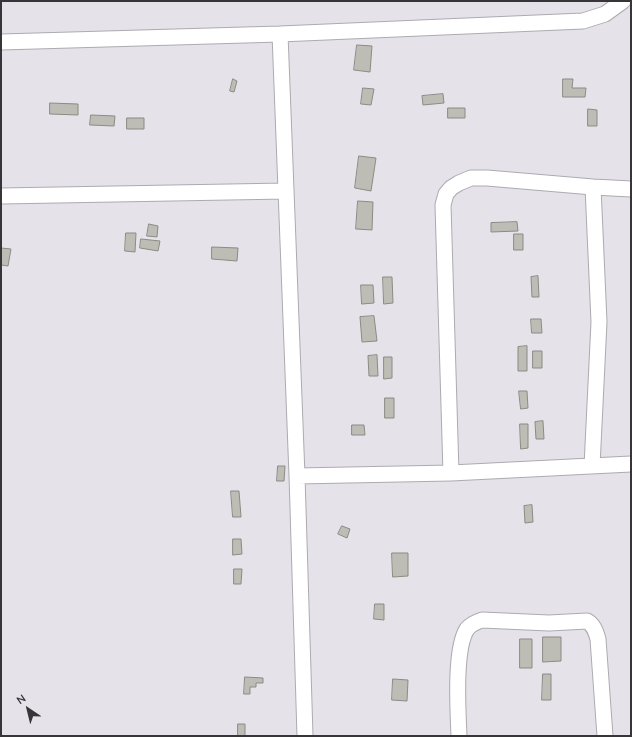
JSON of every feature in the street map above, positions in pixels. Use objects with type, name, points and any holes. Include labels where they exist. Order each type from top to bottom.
[{"type":"street","points":[[1,42],[280,34],[583,21],[605,14],[623,1]]},
{"type":"street","points":[[280,34],[297,476],[304,736]]},
{"type":"street","points":[[451,473],[443,205],[446,194],[459,183],[472,178],[631,189]]},
{"type":"street","points":[[592,466],[599,322],[593,187]]},
{"type":"street","points":[[1,196],[286,190]]},
{"type":"street","points":[[297,476],[451,473],[631,464]]},
{"type":"street","points":[[459,736],[458,675],[461,647],[464,634],[468,628],[474,623],[482,620],[549,623],[587,621],[590,623],[594,628],[598,639],[604,736]]},
{"type":"building","points":[[357,45],[372,46],[370,72],[354,70]]},
{"type":"building","points":[[233,79],[237,81],[234,92],[230,91]]},
{"type":"building","points":[[563,79],[573,79],[572,88],[586,88],[585,97],[563,97]]},
{"type":"building","points":[[363,88],[374,89],[371,105],[361,104]]},
{"type":"building","points":[[443,94],[444,103],[423,105],[422,96]]},
{"type":"building","points":[[50,103],[78,104],[78,115],[50,114]]},
{"type":"building","points":[[448,108],[465,108],[465,118],[448,118]]},
{"type":"building","points":[[588,109],[597,110],[597,126],[588,126]]},
{"type":"building","points":[[91,115],[115,116],[114,126],[90,125]]},
{"type":"building","points":[[127,118],[144,118],[144,129],[127,129]]},
{"type":"building","points":[[359,156],[376,158],[371,191],[355,188]]},
{"type":"building","points":[[358,201],[373,202],[372,230],[356,229]]},
{"type":"building","points":[[517,222],[518,231],[491,232],[491,223]]},
{"type":"building","points":[[149,224],[158,226],[157,237],[147,236]]},
{"type":"building","points":[[126,233],[136,233],[135,252],[125,251]]},
{"type":"building","points":[[514,234],[523,234],[523,250],[514,250]]},
{"type":"building","points":[[141,239],[160,241],[158,251],[140,248]]},
{"type":"building","points":[[212,247],[238,248],[237,261],[212,259]]},
{"type":"building","points":[[1,248],[11,249],[8,266],[1,265]]},
{"type":"building","points":[[538,276],[539,297],[532,297],[531,277]]},
{"type":"building","points":[[383,277],[392,277],[393,303],[384,304]]},
{"type":"building","points":[[361,285],[373,285],[374,303],[362,304]]},
{"type":"building","points":[[374,316],[377,341],[362,342],[360,317]]},
{"type":"building","points":[[531,319],[541,319],[542,333],[532,333]]},
{"type":"building","points":[[527,346],[527,371],[518,371],[518,347]]},
{"type":"building","points":[[533,351],[542,351],[542,368],[533,368]]},
{"type":"building","points":[[377,355],[378,376],[369,376],[368,356]]},
{"type":"building","points":[[384,357],[392,357],[392,378],[384,379]]},
{"type":"building","points":[[519,391],[527,391],[528,408],[521,409]]},
{"type":"building","points":[[385,398],[394,398],[394,418],[385,418]]},
{"type":"building","points":[[543,421],[544,439],[536,439],[535,422]]},
{"type":"building","points":[[520,424],[528,424],[528,448],[521,449]]},
{"type":"building","points":[[352,425],[364,425],[365,435],[352,435]]},
{"type":"building","points":[[278,466],[285,466],[284,481],[277,481]]},
{"type":"building","points":[[231,491],[239,491],[241,517],[233,517]]},
{"type":"building","points":[[532,505],[533,522],[525,523],[524,506]]},
{"type":"building","points":[[342,526],[350,529],[347,538],[338,534]]},
{"type":"building","points":[[233,539],[241,539],[242,554],[233,555]]},
{"type":"building","points":[[392,553],[408,553],[408,576],[393,577]]},
{"type":"building","points":[[234,569],[242,569],[241,584],[234,584]]},
{"type":"building","points":[[375,604],[384,604],[384,620],[374,619]]},
{"type":"building","points":[[543,637],[561,637],[561,661],[543,662]]},
{"type":"building","points":[[520,639],[532,639],[532,668],[520,668]]},
{"type":"building","points":[[543,674],[551,674],[551,700],[542,700]]},
{"type":"building","points":[[245,677],[263,678],[263,683],[256,683],[256,687],[250,687],[250,694],[244,694]]},
{"type":"building","points":[[393,679],[408,680],[407,701],[392,700]]},
{"type":"building","points":[[238,724],[245,724],[245,736],[238,736]]}]
